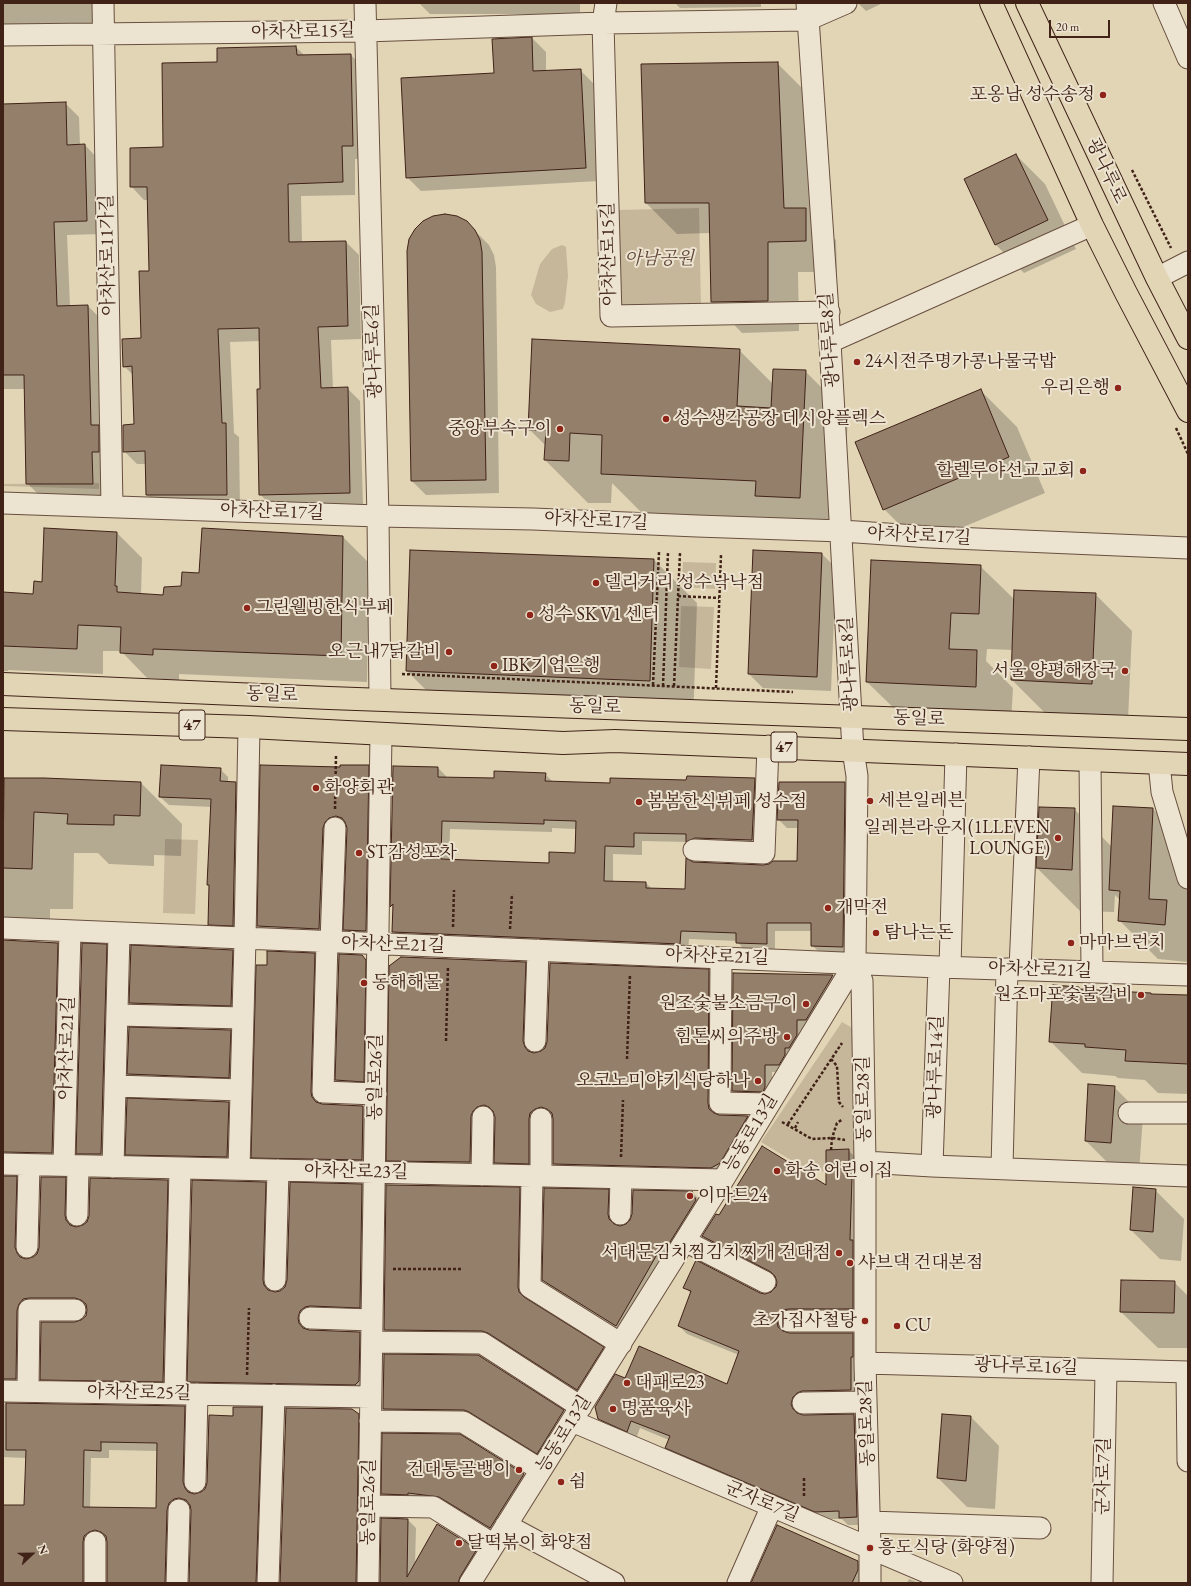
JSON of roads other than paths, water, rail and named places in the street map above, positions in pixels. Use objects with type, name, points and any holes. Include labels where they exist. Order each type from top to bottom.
[{"type":"main road","name":"광나루로","points":[[991,3],[1092,225],[1188,411]]},
{"type":"main road","name":"광나루로","points":[[1027,3],[1157,278],[1188,338]]},
{"type":"main road","points":[[1126,293],[1157,278]]},
{"type":"main road","name":"동일로","points":[[3,684],[380,700],[1188,729]]},
{"type":"main road","points":[[380,700],[394,721],[414,736]]},
{"type":"main road","points":[[763,746],[780,735],[800,735],[800,724],[790,714]]},
{"type":"main road","name":"동일로","points":[[3,719],[249,727],[564,743],[615,740],[1090,760],[1178,762]]},
{"type":"street","name":"아차산로11가길","points":[[103,3],[112,506]]},
{"type":"street","name":"광나루로6길","points":[[365,3],[378,516],[380,700]]},
{"type":"street","name":"아차산로15길","points":[[3,35],[365,31],[605,13],[807,11],[846,3]]},
{"type":"street","points":[[1164,3],[1183,33],[1188,58]]},
{"type":"street","name":"광나루로8길","points":[[807,11],[829,312],[853,750]]},
{"type":"street","name":"아차산로15길","points":[[605,13],[611,316],[829,312]]},
{"type":"street","name":"광나루로","points":[[830,342],[1092,225]]},
{"type":"street","points":[[1157,278],[1188,262]]},
{"type":"street","name":"아차산로17길","points":[[3,503],[378,516],[533,518],[1188,548]]},
{"type":"street","name":"동일로","points":[[245,939],[249,727]]},
{"type":"street","name":"동일로26길","points":[[368,1583],[381,734]]},
{"type":"street","points":[[694,850],[764,852],[763,746]]},
{"type":"street","name":"동일로28길","points":[[853,750],[857,776],[855,963],[862,981],[865,1140],[865,1362],[870,1522],[870,1583]]},
{"type":"street","name":"동일로","points":[[944,967],[956,754]]},
{"type":"street","points":[[1002,1168],[1013,969],[1029,757]]},
{"type":"street","points":[[1090,760],[1092,972]]},
{"type":"street","points":[[1178,762],[1162,792],[1188,878]]},
{"type":"street","points":[[335,828],[323,1092],[376,1094]]},
{"type":"street","name":"아차산로21길","points":[[3,928],[944,967],[1188,975]]},
{"type":"street","name":"아차산로21길","points":[[70,931],[71,1166],[77,1215]]},
{"type":"street","points":[[113,1166],[119,934]]},
{"type":"street","points":[[239,1169],[245,939]]},
{"type":"street","points":[[535,1041],[538,950]]},
{"type":"street","points":[[721,958],[720,1103],[767,1108]]},
{"type":"street","name":"능동로13길","points":[[470,1583],[723,1180],[855,963]]},
{"type":"street","name":"광나루로14길","points":[[932,1166],[944,967]]},
{"type":"street","points":[[117,1015],[243,1018]]},
{"type":"street","points":[[115,1086],[241,1090]]},
{"type":"street","points":[[1129,1113],[1188,1113]]},
{"type":"street","points":[[482,1175],[483,1117]]},
{"type":"street","points":[[541,1119],[530,1287],[621,1344]]},
{"type":"street","points":[[865,1162],[1188,1176]]},
{"type":"street","name":"아차산로23길","points":[[3,1164],[723,1180]]},
{"type":"street","points":[[27,1247],[29,1165]]},
{"type":"street","points":[[175,1393],[180,1168]]},
{"type":"street","points":[[275,1280],[278,1170]]},
{"type":"street","points":[[620,1178],[620,1214]]},
{"type":"street","points":[[685,1241],[765,1282]]},
{"type":"street","points":[[28,1391],[29,1310],[75,1310]]},
{"type":"street","points":[[310,1318],[372,1320]]},
{"type":"street","points":[[790,1321],[865,1320]]},
{"type":"street","name":"군자로7길","points":[[372,1342],[482,1343],[577,1414],[772,1506],[952,1583]]},
{"type":"street","name":"광나루로16길","points":[[865,1362],[1188,1372],[1188,1461]]},
{"type":"street","name":"군자로7길","points":[[1102,1583],[1106,1370]]},
{"type":"street","name":"아차산로25길","points":[[3,1391],[371,1397]]},
{"type":"street","points":[[195,1482],[197,1394]]},
{"type":"street","points":[[268,1583],[274,1395]]},
{"type":"street","points":[[803,1403],[866,1402]]},
{"type":"street","points":[[370,1421],[463,1422],[541,1470]]},
{"type":"street","points":[[369,1506],[433,1507],[494,1545]]},
{"type":"street","points":[[738,1583],[772,1506]]},
{"type":"street","points":[[177,1583],[179,1510]]},
{"type":"street","points":[[870,1522],[1040,1528]]},
{"type":"street","points":[[506,1525],[614,1583]]},
{"type":"street","points":[[95,1542],[95,1583]]},
{"type":"place","name":"포옹남 성수송정","points":[[1103,95]]},
{"type":"place","name":"24시전주명가콩나물국밥","points":[[857,362]]},
{"type":"place","name":"우리은행","points":[[1118,388]]},
{"type":"place","name":"성수생각공장 데시앙플렉스","points":[[666,419]]},
{"type":"place","name":"중앙부속구이","points":[[560,429]]},
{"type":"place","name":"할렐루야선교교회","points":[[1083,471]]},
{"type":"place","name":"델리커리 성수낙낙점","points":[[596,583]]},
{"type":"place","name":"그린웰빙한식부페","points":[[247,608]]},
{"type":"place","name":"성수 SK V1 센터","points":[[530,615]]},
{"type":"place","name":"오근내7닭갈비","points":[[449,652]]},
{"type":"place","name":"IBK기업은행","points":[[494,666]]},
{"type":"place","name":"서울 양평해장국","points":[[1125,671]]},
{"type":"place","name":"화양회관","points":[[316,788]]},
{"type":"place","name":"세븐일레븐","points":[[870,801]]},
{"type":"place","name":"봄봄한식뷔페 성수점","points":[[639,802]]},
{"type":"place","name":"일레븐라운지(1LLEVEN LOUNGE)","points":[[1058,838]]},
{"type":"place","name":"ST감성포차","points":[[359,853]]},
{"type":"place","name":"개막전","points":[[828,908]]},
{"type":"place","name":"탐나는돈","points":[[876,933]]},
{"type":"place","name":"마마브런치","points":[[1071,943]]},
{"type":"place","name":"동해해물","points":[[364,983]]},
{"type":"place","name":"원조마포숯불갈비","points":[[1141,995]]},
{"type":"place","name":"원조숯불소금구이","points":[[806,1004]]},
{"type":"place","name":"힘톤씨의주방","points":[[787,1037]]},
{"type":"place","name":"오코노미야키식당하나","points":[[758,1081]]},
{"type":"place","name":"화송 어린이집","points":[[777,1171]]},
{"type":"place","name":"이마트24","points":[[690,1196]]},
{"type":"place","name":"서대문김치찜김치찌개 건대점","points":[[839,1253]]},
{"type":"place","name":"샤브댁 건대본점","points":[[850,1263]]},
{"type":"place","name":"초가집사철탕","points":[[865,1321]]},
{"type":"place","name":"CU","points":[[897,1326]]},
{"type":"place","name":"대패로23","points":[[627,1383]]},
{"type":"place","name":"명품육사","points":[[613,1409]]},
{"type":"place","name":"건대통골뱅이","points":[[519,1470]]},
{"type":"place","name":"쉼","points":[[561,1482]]},
{"type":"place","name":"달떡볶이 화양점","points":[[459,1543]]},
{"type":"place","name":"흥도식당 (화양점)","points":[[870,1548]]},
{"type":"park label","name":"아남공원","points":[[659,259]]}]
